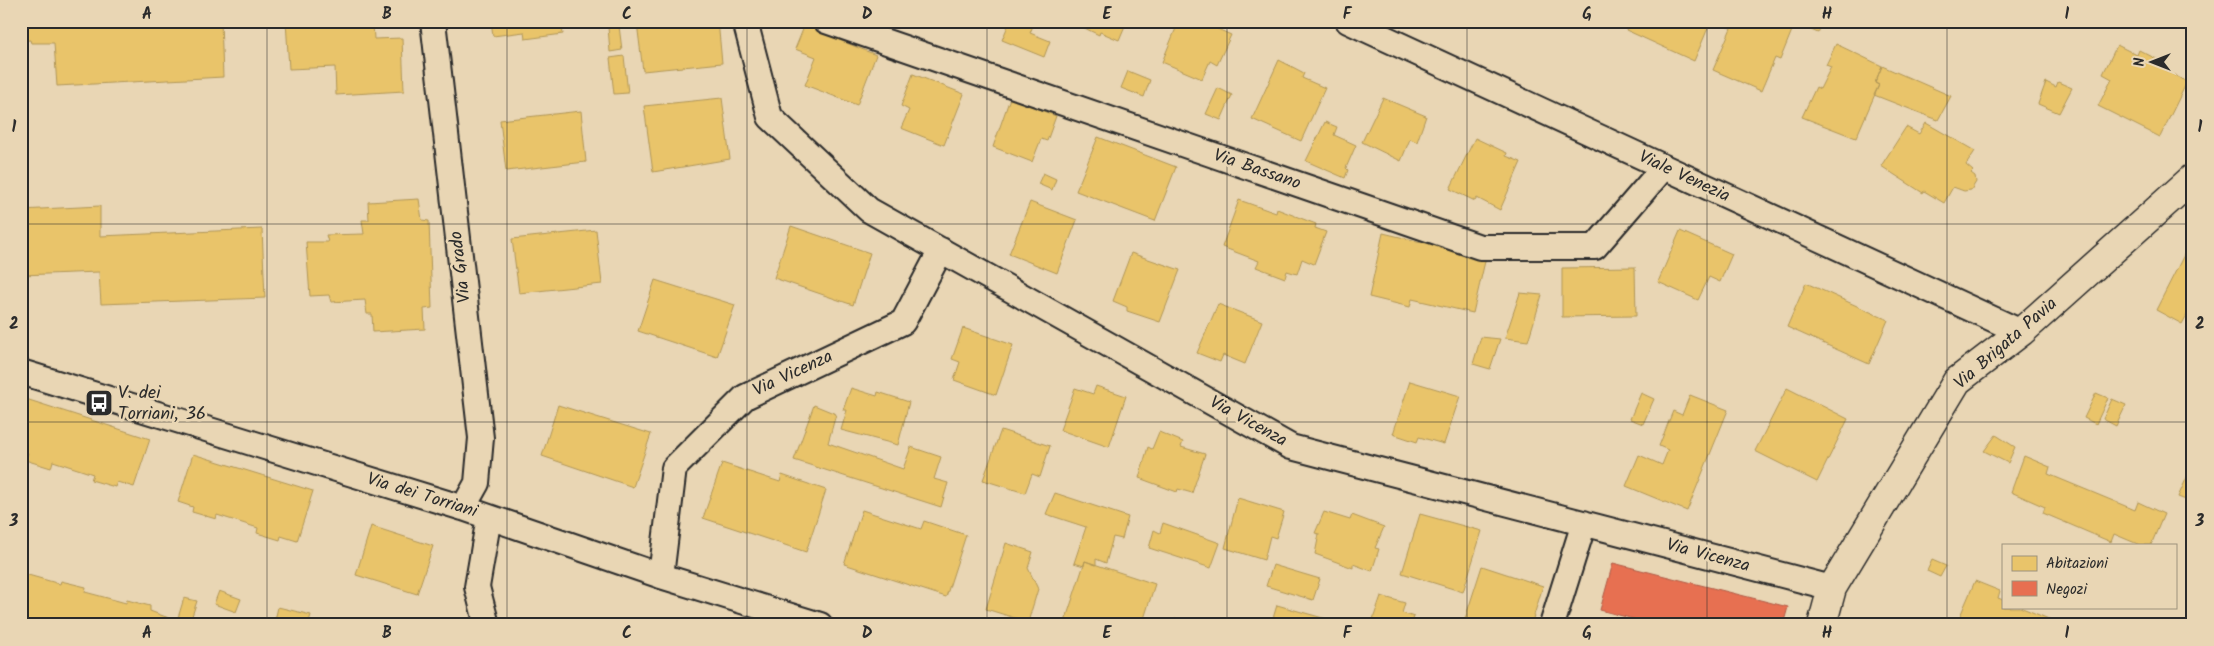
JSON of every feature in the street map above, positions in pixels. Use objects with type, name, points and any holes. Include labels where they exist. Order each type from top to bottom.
[{"type":"street","name":"Via Grado","points":[[433,21],[481,438],[477,483],[463,508]]},
{"type":"street","name":"Via Vicenza","points":[[745,21],[770,117],[869,210],[1291,447],[1832,588]]},
{"type":"street","name":"Via Bassano","points":[[826,21],[1480,248],[1594,248],[1664,167]]},
{"type":"street","name":"Viale Venezia","points":[[1348,21],[2021,332]]},
{"type":"street","name":"Via Brigata Pavia","points":[[1822,625],[1832,588],[1957,382],[2021,332],[2193,178]]},
{"type":"street","name":"Via Vicenza","points":[[661,576],[674,468],[745,397],[904,322],[941,250]]},
{"type":"street","name":"Via dei Torriani","points":[[21,372],[463,508],[661,576],[820,625]]},
{"type":"street","points":[[487,625],[477,587],[489,517]]},
{"type":"street","points":[[1552,625],[1584,524]]},
{"type":"building: Abitazioni","points":[[21,21],[221,21],[223,77],[57,86],[54,43],[31,43],[30,40],[21,41]]},
{"type":"building: Abitazioni","points":[[286,21],[394,21],[373,23],[374,39],[402,38],[404,91],[336,95],[335,67],[289,69]]},
{"type":"building: Abitazioni","points":[[491,21],[591,21],[591,24],[562,28],[563,34],[525,39],[524,32],[493,36]]},
{"type":"building: Abitazioni","points":[[648,21],[718,21],[722,63],[643,71],[637,23]]},
{"type":"building: Abitazioni","points":[[1010,21],[1034,23],[1030,33],[1050,41],[1044,57],[1002,40]]},
{"type":"building: Abitazioni","points":[[1070,21],[1127,21],[1119,40],[1100,32],[1099,35]]},
{"type":"building: Abitazioni","points":[[1179,21],[1200,21],[1231,35],[1217,65],[1210,61],[1202,79],[1162,62]]},
{"type":"building: Abitazioni","points":[[1566,21],[1585,21],[1582,29]]},
{"type":"building: Abitazioni","points":[[1630,21],[1711,21],[1694,61],[1626,30]]},
{"type":"building: Abitazioni","points":[[1728,21],[1823,21],[1818,33],[1795,23],[1780,60],[1775,58],[1761,91],[1713,70],[1731,28],[1725,26]]},
{"type":"building: Abitazioni","points":[[806,22],[834,33],[832,37],[876,55],[857,105],[805,85],[816,57],[795,49]]},
{"type":"building: Abitazioni","points":[[619,26],[622,50],[610,52],[608,27]]},
{"type":"building: Abitazioni","points":[[1836,44],[1882,66],[1875,83],[1879,85],[1856,138],[1802,117],[1816,87],[1820,89],[1831,67],[1826,65]]},
{"type":"building: Abitazioni","points":[[2117,45],[2137,55],[2139,50],[2168,65],[2165,70],[2187,82],[2160,137],[2098,106],[2112,79],[2103,74]]},
{"type":"building: Abitazioni","points":[[624,56],[628,93],[614,94],[610,58]]},
{"type":"building: Abitazioni","points":[[1279,60],[1304,73],[1302,78],[1325,88],[1301,141],[1252,119]]},
{"type":"building: Abitazioni","points":[[1882,66],[1951,96],[1938,120],[1874,95],[1879,85],[1875,83]]},
{"type":"building: Abitazioni","points":[[1128,71],[1150,80],[1144,97],[1121,88]]},
{"type":"building: Abitazioni","points":[[913,74],[964,94],[944,145],[901,128],[909,110],[901,106]]},
{"type":"building: Abitazioni","points":[[2046,82],[2056,87],[2058,82],[2072,88],[2059,113],[2038,104]]},
{"type":"building: Abitazioni","points":[[1218,88],[1232,95],[1221,120],[1206,114]]},
{"type":"building: Abitazioni","points":[[722,98],[730,159],[653,172],[644,106]]},
{"type":"building: Abitazioni","points":[[1010,98],[1056,116],[1047,141],[1041,139],[1032,162],[993,147]]},
{"type":"building: Abitazioni","points":[[1383,98],[1426,116],[1417,142],[1410,139],[1401,161],[1362,142]]},
{"type":"building: Abitazioni","points":[[581,111],[586,162],[506,171],[500,120]]},
{"type":"building: Abitazioni","points":[[1325,122],[1337,127],[1334,135],[1356,145],[1346,168],[1348,170],[1345,178],[1306,161]]},
{"type":"building: Abitazioni","points":[[1926,123],[1975,151],[1966,165],[1973,171],[1971,173],[1975,176],[1976,182],[1971,190],[1964,191],[1953,187],[1944,203],[1924,191],[1923,193],[1881,166],[1906,127],[1919,134]]},
{"type":"building: Abitazioni","points":[[1098,137],[1176,167],[1155,221],[1076,191]]},
{"type":"building: Abitazioni","points":[[1475,138],[1507,153],[1506,156],[1521,162],[1500,210],[1477,198],[1475,201],[1450,189]]},
{"type":"building: Abitazioni","points":[[1043,173],[1056,179],[1052,190],[1038,184]]},
{"type":"building: Abitazioni","points":[[419,199],[422,220],[429,221],[432,308],[424,309],[425,329],[373,332],[372,314],[367,314],[365,300],[331,302],[329,295],[310,296],[306,242],[328,242],[326,235],[364,234],[362,220],[369,220],[368,202]]},
{"type":"building: Abitazioni","points":[[1239,200],[1276,213],[1277,209],[1316,224],[1315,228],[1326,232],[1314,264],[1302,259],[1297,274],[1287,271],[1285,278],[1256,267],[1259,261],[1222,247]]},
{"type":"building: Abitazioni","points":[[1030,202],[1077,220],[1057,273],[1009,254]]},
{"type":"building: Abitazioni","points":[[100,206],[100,236],[262,229],[265,298],[101,304],[99,272],[21,275],[21,210]]},
{"type":"building: Abitazioni","points":[[791,226],[870,253],[853,305],[774,278]]},
{"type":"building: Abitazioni","points":[[596,230],[602,284],[519,293],[512,239]]},
{"type":"building: Abitazioni","points":[[1680,231],[1732,254],[1720,282],[1709,277],[1698,300],[1658,282]]},
{"type":"building: Abitazioni","points":[[1383,233],[1486,257],[1473,313],[1412,299],[1410,307],[1369,297]]},
{"type":"building: Abitazioni","points":[[2187,249],[2193,252],[2193,304],[2182,324],[2156,310]]},
{"type":"building: Abitazioni","points":[[1131,253],[1180,270],[1160,322],[1127,311],[1127,307],[1113,301]]},
{"type":"building: Abitazioni","points":[[1635,267],[1636,316],[1562,317],[1562,268]]},
{"type":"building: Abitazioni","points":[[655,280],[735,305],[717,357],[638,331]]},
{"type":"building: Abitazioni","points":[[1806,283],[1888,320],[1869,364],[1787,327]]},
{"type":"building: Abitazioni","points":[[1520,293],[1542,295],[1528,341],[1505,338]]},
{"type":"building: Abitazioni","points":[[1218,304],[1262,321],[1245,364],[1223,355],[1220,362],[1197,353]]},
{"type":"building: Abitazioni","points":[[963,328],[1013,345],[996,395],[954,380],[960,362],[952,359]]},
{"type":"building: Abitazioni","points":[[1481,337],[1500,339],[1490,369],[1473,364]]},
{"type":"building: Abitazioni","points":[[1410,381],[1460,396],[1444,444],[1419,437],[1417,442],[1393,434]]},
{"type":"building: Abitazioni","points":[[1096,386],[1126,396],[1109,447],[1060,430],[1075,388],[1093,394]]},
{"type":"building: Abitazioni","points":[[851,388],[877,396],[878,392],[909,402],[898,445],[841,430],[847,410],[843,410]]},
{"type":"building: Abitazioni","points":[[1787,388],[1848,419],[1817,482],[1755,451]]},
{"type":"building: Abitazioni","points":[[1641,393],[1654,399],[1643,424],[1630,419]]},
{"type":"building: Abitazioni","points":[[2096,393],[2108,398],[2096,424],[2084,418]]},
{"type":"building: Abitazioni","points":[[1690,395],[1728,410],[1687,511],[1626,486],[1639,455],[1662,465],[1668,450],[1659,446],[1673,411],[1682,415]]},
{"type":"building: Abitazioni","points":[[26,399],[150,439],[134,487],[117,482],[115,487],[91,480],[93,474],[53,461],[51,468],[25,460],[28,453],[21,451],[21,414]]},
{"type":"building: Abitazioni","points":[[2112,399],[2126,405],[2116,426],[2103,419]]},
{"type":"building: Abitazioni","points":[[558,405],[651,434],[633,487],[542,456]]},
{"type":"building: Abitazioni","points":[[814,405],[836,414],[828,443],[903,469],[911,447],[941,457],[934,479],[948,483],[941,507],[794,460]]},
{"type":"building: Abitazioni","points":[[1001,430],[1050,446],[1040,477],[1032,474],[1025,493],[983,480]]},
{"type":"building: Abitazioni","points":[[1159,432],[1183,442],[1181,447],[1205,454],[1192,493],[1178,489],[1177,492],[1139,478],[1148,447],[1152,449]]},
{"type":"building: Abitazioni","points":[[1996,435],[2015,447],[2008,463],[1984,451]]},
{"type":"building: Abitazioni","points":[[193,454],[313,491],[297,541],[281,536],[280,540],[257,533],[258,528],[217,515],[216,519],[192,512],[193,507],[178,502]]},
{"type":"building: Abitazioni","points":[[2024,456],[2050,467],[2048,474],[2135,510],[2138,502],[2164,514],[2151,544],[2138,544],[2114,534],[2111,542],[2043,513],[2045,507],[2011,492]]},
{"type":"building: Abitazioni","points":[[722,463],[780,482],[782,475],[826,490],[806,552],[703,518]]},
{"type":"building: Abitazioni","points":[[2193,464],[2193,497],[2191,502],[2178,497]]},
{"type":"building: Abitazioni","points":[[1055,493],[1128,517],[1122,539],[1113,537],[1106,563],[1096,559],[1096,565],[1085,561],[1084,566],[1074,563],[1086,527],[1046,514]]},
{"type":"building: Abitazioni","points":[[1238,498],[1284,512],[1276,538],[1270,536],[1264,560],[1225,548]]},
{"type":"building: Abitazioni","points":[[862,510],[921,529],[924,521],[966,535],[946,597],[844,564]]},
{"type":"building: Abitazioni","points":[[1324,512],[1350,520],[1352,515],[1384,527],[1375,548],[1379,549],[1372,571],[1353,564],[1353,568],[1315,554],[1319,534],[1315,533]]},
{"type":"building: Abitazioni","points":[[1420,514],[1482,531],[1463,592],[1402,573]]},
{"type":"building: Abitazioni","points":[[1163,523],[1220,543],[1211,568],[1149,548],[1154,530],[1160,533]]},
{"type":"building: Abitazioni","points":[[371,526],[433,546],[417,594],[356,575]]},
{"type":"building: Abitazioni","points":[[1006,543],[1033,552],[1028,568],[1038,589],[1028,622],[986,609]]},
{"type":"building: Abitazioni","points":[[1932,560],[1946,566],[1940,577],[1927,571]]},
{"type":"building: Abitazioni","points":[[1085,561],[1155,584],[1142,625],[1064,625]]},
{"type":"building: Abitazioni","points":[[1273,565],[1320,579],[1313,600],[1266,586]]},
{"type":"building: Abitazioni","points":[[1482,566],[1543,586],[1531,625],[1463,625]]},
{"type":"building: Abitazioni","points":[[21,573],[60,584],[61,581],[86,587],[85,592],[126,603],[127,600],[150,606],[150,611],[166,617],[164,625],[21,625]]},
{"type":"building: Abitazioni","points":[[1975,581],[2000,591],[1998,598],[2002,600],[2002,608],[2022,608],[2063,625],[1981,625],[1960,616]]},
{"type":"building: Abitazioni","points":[[219,591],[241,599],[236,612],[214,604]]},
{"type":"building: Abitazioni","points":[[1381,596],[1405,603],[1402,613],[1414,617],[1411,625],[1371,625]]},
{"type":"building: Abitazioni","points":[[184,598],[197,601],[189,625],[164,625],[166,617],[177,621]]},
{"type":"building: Abitazioni","points":[[1277,605],[1330,620],[1328,625],[1271,625]]},
{"type":"building: Abitazioni","points":[[278,607],[311,615],[308,625],[274,625]]},
{"type":"building: Abitazioni","points":[[1175,619],[1195,625],[1173,625]]},
{"type":"building: Negozi","points":[[1613,563],[1788,607],[1783,625],[1676,625],[1668,622],[1667,625],[1656,625],[1600,610]]},
{"type":"place","name":"V. dei Torriani, 36","points":[[99,403]]}]
